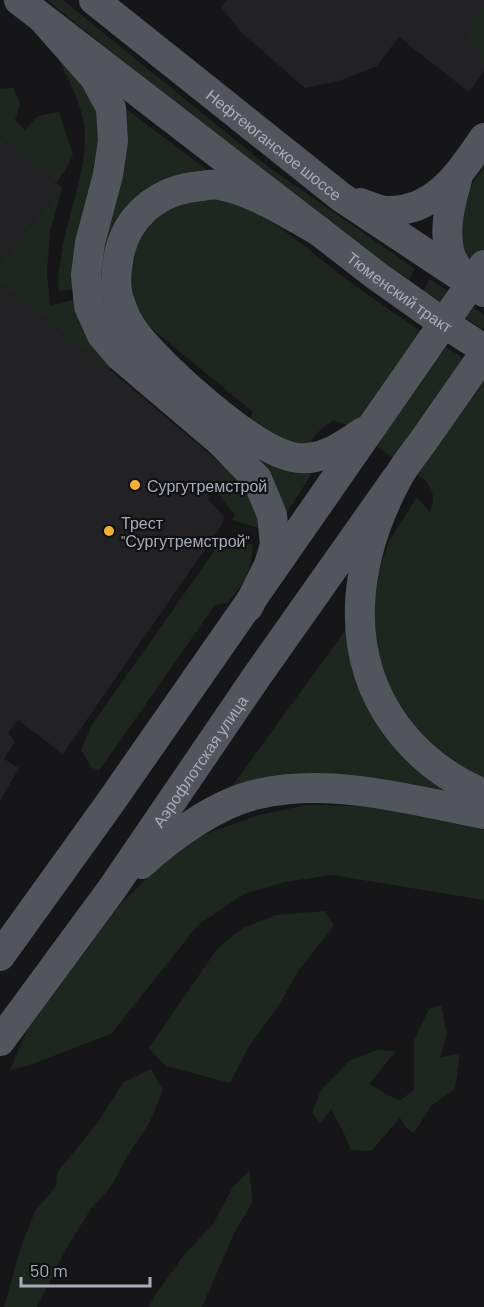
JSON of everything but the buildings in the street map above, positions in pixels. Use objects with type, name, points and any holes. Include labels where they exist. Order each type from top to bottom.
[{"type":"main road","points":[[19,0],[319,231]]},
{"type":"main road","name":"Нефтеюганское шоссе","points":[[94,0],[341,197],[477,278]]},
{"type":"main road","points":[[44,20],[96,78],[111,108],[112,152],[90,243],[87,275],[89,306],[102,334],[120,356],[220,441],[257,479],[272,515],[275,544],[269,565],[248,607]]},
{"type":"main road","points":[[341,197],[385,211],[413,209],[433,198],[458,176],[484,138]]},
{"type":"main road","points":[[0,956],[248,607],[350,448],[373,425],[477,278],[451,256],[448,229],[450,206],[458,176]]},
{"type":"main road","points":[[319,231],[257,198],[218,185],[184,187],[164,195],[135,219],[120,249],[116,276],[117,294],[127,320],[135,333],[177,376],[236,427],[267,447],[292,457],[311,458],[350,448]]},
{"type":"main road","name":"Тюменский тракт","points":[[319,231],[395,289],[484,349]]},
{"type":"main road","points":[[484,354],[396,479],[380,514],[371,542],[362,579],[359,611],[363,655],[374,690],[382,706],[404,737],[435,767],[451,779],[484,794]]},
{"type":"main road","name":"Аэрофлотская улица","points":[[0,1041],[112,889],[257,676],[396,479]]},
{"type":"main road","points":[[112,889],[164,843],[218,810],[256,794],[290,789],[353,791],[484,814]]},
{"type":"shaded area","points":[[47,0],[63,0],[270,168],[415,269],[409,280],[265,175]]},
{"type":"shaded area","points":[[227,0],[484,0],[484,71],[469,92],[399,37],[377,66],[339,81],[305,88],[241,32],[221,7]]},
{"type":"shaded area","points":[[484,7],[484,66],[478,49],[468,43],[468,26]]},
{"type":"shaded area","points":[[57,56],[81,78],[102,118],[76,289],[59,291],[63,243],[82,170],[85,129],[80,107]]},
{"type":"shaded area","points":[[13,88],[20,104],[15,120],[25,130],[38,116],[59,112],[73,155],[56,183],[0,136],[0,89]]},
{"type":"shaded area","points":[[117,102],[210,172],[143,198],[112,310],[103,313],[99,245]]},
{"type":"shaded area","points":[[0,136],[62,188],[0,263]]},
{"type":"shaded area","points":[[484,166],[484,275],[467,259],[459,235],[459,223],[471,187]]},
{"type":"shaded area","points":[[62,188],[50,232],[47,272],[50,306],[76,299],[109,357],[110,370],[0,284],[0,263]]},
{"type":"shaded area","points":[[220,198],[270,221],[397,315],[484,370],[484,783],[447,763],[396,708],[373,646],[372,609],[376,578],[389,541],[417,497],[430,512],[433,496],[426,481],[346,425],[334,420],[316,434],[309,445],[302,465],[311,475],[286,514],[262,529],[232,520],[235,515],[214,489],[253,412],[145,323],[136,307],[129,286],[128,267],[144,226],[176,202]]},
{"type":"shaded area","points":[[430,279],[484,315],[484,330],[423,291]]},
{"type":"shaded area","points":[[0,284],[110,370],[226,468],[208,499],[225,518],[221,526],[63,754],[18,720],[8,733],[15,742],[4,759],[19,768],[0,801]]},
{"type":"shaded area","points":[[225,542],[253,544],[249,570],[239,589],[227,603],[215,605],[99,771],[91,767],[81,750],[91,726],[215,550]]},
{"type":"shaded area","points":[[350,624],[361,684],[484,804],[225,796]]},
{"type":"shaded area","points":[[306,805],[360,806],[423,816],[484,830],[484,900],[332,875],[285,882],[244,894],[198,925],[111,1034],[30,1065],[10,1070],[28,1027],[118,907],[158,867],[200,836],[259,815]]},
{"type":"shaded area","points":[[325,911],[334,926],[298,971],[279,1005],[249,1046],[230,1083],[166,1066],[149,1048],[217,949],[243,928],[276,915]]},
{"type":"shaded area","points":[[441,1005],[447,1034],[440,1058],[460,1053],[455,1089],[431,1106],[414,1133],[406,1128],[400,1118],[371,1151],[351,1150],[331,1110],[320,1123],[312,1113],[321,1090],[349,1061],[377,1050],[396,1051],[369,1084],[399,1101],[414,1090],[414,1040],[429,1009]]},
{"type":"shaded area","points":[[151,1069],[163,1090],[150,1122],[110,1188],[93,1206],[68,1245],[37,1307],[4,1307],[20,1250],[35,1211],[56,1186],[57,1173],[98,1122],[124,1082]]},
{"type":"shaded area","points":[[249,1171],[253,1202],[236,1229],[202,1307],[149,1307],[184,1255],[213,1224],[233,1187]]},
{"type":"place","name":"Сургутремстрой","points":[[135,485]]},
{"type":"place","name":"Трест \"Сургутремстрой\"","points":[[109,531]]}]
